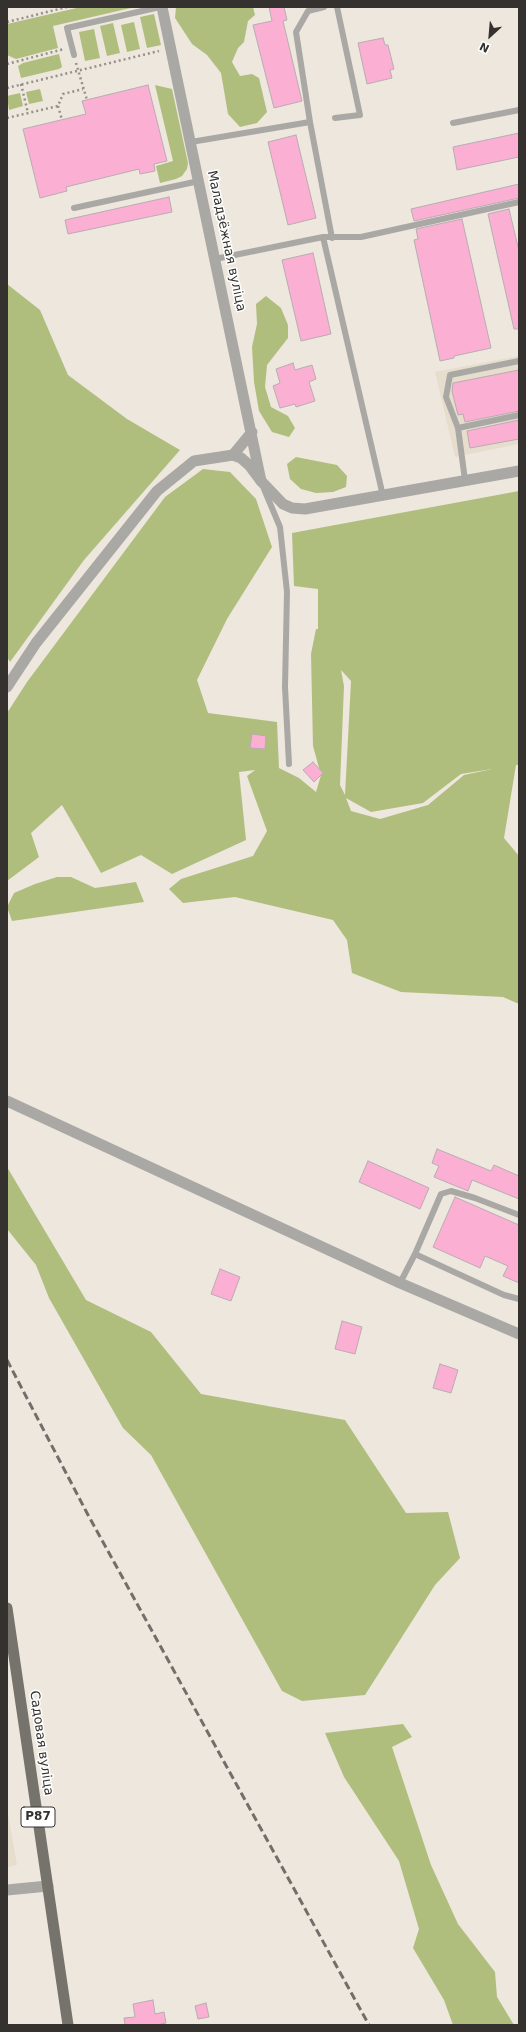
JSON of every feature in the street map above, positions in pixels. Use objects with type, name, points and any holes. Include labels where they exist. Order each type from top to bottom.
[{"type":"main road","name":"Садовая вуліца","points":[[7,1608],[68,2025]]},
{"type":"street","name":"Маладзёжная вуліца","points":[[161,7],[191,142],[261,481]]},
{"type":"street","points":[[7,687],[36,643],[157,491],[194,462],[233,455],[252,432]]},
{"type":"street","points":[[233,455],[249,465],[261,481],[283,504],[306,510],[519,471]]},
{"type":"street","points":[[7,1101],[518,1336]]},
{"type":"street","points":[[7,1890],[48,1886]]},
{"type":"lane","points":[[74,55],[67,28],[161,7]]},
{"type":"lane","points":[[324,7],[308,11],[296,32],[310,122],[332,238]]},
{"type":"lane","points":[[335,118],[360,115],[337,7]]},
{"type":"lane","points":[[453,123],[519,110]]},
{"type":"lane","points":[[191,142],[310,122]]},
{"type":"lane","points":[[74,208],[199,181]]},
{"type":"lane","points":[[215,259],[323,237],[361,237],[519,202]]},
{"type":"lane","points":[[323,237],[383,496]]},
{"type":"lane","points":[[465,480],[458,428],[446,397],[450,375],[519,361]]},
{"type":"lane","points":[[458,428],[519,414]]},
{"type":"lane","points":[[261,481],[280,527],[287,592],[285,687],[289,764]]},
{"type":"lane","points":[[400,1282],[415,1254],[441,1194],[451,1191],[475,1198],[519,1216]]},
{"type":"lane","points":[[415,1254],[504,1294],[519,1299]]},
{"type":"path","points":[[7,22],[67,7]]},
{"type":"path","points":[[7,64],[72,47]]},
{"type":"path","points":[[7,88],[171,48]]},
{"type":"path","points":[[74,55],[87,100]]},
{"type":"path","points":[[21,84],[28,113]]},
{"type":"path","points":[[62,120],[58,106],[63,94],[84,89]]},
{"type":"path","points":[[7,117],[58,106]]},
{"type":"shaded area","points":[[519,356],[519,444],[455,457],[435,372]]},
{"type":"shaded area","points":[[7,1808],[17,1865],[7,1867]]},
{"type":"green space","points":[[81,7],[135,7],[53,26],[58,48],[16,59],[7,55],[7,24]]},
{"type":"green space","points":[[176,7],[253,7],[255,15],[248,21],[244,42],[238,48],[232,62],[240,76],[252,74],[259,78],[267,112],[257,123],[240,127],[228,114],[221,73],[207,55],[192,44],[175,18]]},
{"type":"green space","points":[[154,14],[161,45],[147,48],[140,17]]},
{"type":"green space","points":[[134,22],[140,49],[127,52],[121,25]]},
{"type":"green space","points":[[113,23],[120,53],[107,56],[100,26]]},
{"type":"green space","points":[[94,29],[100,58],[85,61],[79,32]]},
{"type":"green space","points":[[59,54],[62,67],[59,69],[21,78],[18,66],[23,63]]},
{"type":"green space","points":[[155,85],[172,89],[188,163],[187,169],[182,176],[160,183],[156,166],[173,161]]},
{"type":"green space","points":[[40,89],[43,101],[29,104],[26,92]]},
{"type":"green space","points":[[20,93],[23,106],[9,110],[7,96]]},
{"type":"green space","points":[[7,284],[40,310],[68,375],[127,419],[180,450],[84,560],[10,662],[7,657]]},
{"type":"green space","points":[[266,296],[281,308],[288,325],[288,338],[267,365],[265,387],[271,407],[288,416],[295,428],[289,437],[272,432],[259,411],[254,382],[252,347],[257,324],[256,304]]},
{"type":"green space","points":[[296,457],[337,465],[347,476],[346,487],[333,492],[316,493],[301,489],[290,479],[287,464]]},
{"type":"green space","points":[[203,469],[230,472],[256,499],[272,547],[227,619],[197,680],[208,713],[277,722],[279,768],[299,778],[316,792],[321,775],[313,746],[311,654],[316,629],[318,629],[318,589],[294,586],[292,533],[519,491],[519,765],[516,765],[504,838],[519,856],[519,1004],[503,997],[401,992],[352,973],[347,940],[333,920],[235,897],[183,903],[169,889],[181,879],[253,856],[267,831],[247,776],[255,770],[239,772],[246,840],[172,874],[141,855],[101,873],[62,805],[31,833],[39,857],[7,881],[7,713],[27,682],[165,497]],"holes":[[[341,670],[351,681],[345,795],[340,785],[344,686]],[[492,769],[464,775],[428,805],[380,819],[351,811],[346,798],[371,812],[423,803],[461,774]]]},
{"type":"green space","points":[[57,877],[71,877],[95,888],[136,882],[144,902],[12,921],[7,907],[14,893]]},
{"type":"green space","points":[[7,1167],[86,1300],[151,1332],[201,1394],[345,1420],[406,1513],[448,1512],[460,1558],[435,1585],[365,1695],[302,1701],[282,1691],[151,1455],[123,1428],[49,1298],[36,1265],[7,1229]]},
{"type":"green space","points":[[403,1724],[412,1737],[392,1747],[431,1865],[458,1924],[495,1972],[497,1997],[514,2025],[453,2025],[444,2000],[413,1948],[419,1929],[399,1861],[344,1777],[325,1733]]},
{"type":"building","points":[[269,7],[284,7],[287,20],[283,21],[302,101],[274,108],[253,25],[272,21]]},
{"type":"building","points":[[383,38],[385,45],[388,45],[394,69],[390,70],[392,78],[367,84],[358,43]]},
{"type":"building","points":[[148,85],[167,161],[154,164],[155,171],[140,174],[139,169],[66,187],[67,191],[40,198],[23,129],[86,114],[82,101]]},
{"type":"building","points":[[519,133],[519,157],[457,170],[453,147]]},
{"type":"building","points":[[296,135],[316,218],[288,225],[268,142]]},
{"type":"building","points":[[519,184],[519,198],[414,221],[411,209]]},
{"type":"building","points":[[169,197],[172,212],[68,234],[65,220]]},
{"type":"building","points":[[509,209],[519,251],[519,329],[514,329],[488,214]]},
{"type":"building","points":[[462,219],[491,348],[454,356],[454,358],[440,361],[414,240],[418,239],[416,229]]},
{"type":"building","points":[[313,253],[331,334],[301,341],[282,260]]},
{"type":"building","points":[[293,363],[295,370],[312,365],[316,379],[309,382],[315,401],[296,407],[295,404],[280,408],[273,386],[280,383],[276,369]]},
{"type":"building","points":[[519,370],[519,411],[465,422],[463,414],[458,415],[452,391],[453,383]]},
{"type":"building","points":[[519,420],[519,439],[470,448],[467,431]]},
{"type":"building","points":[[252,734],[266,736],[265,749],[250,748]]},
{"type":"building","points":[[313,762],[323,773],[314,782],[303,770]]},
{"type":"building","points":[[437,1149],[491,1171],[494,1165],[519,1176],[519,1199],[472,1180],[468,1191],[434,1177],[439,1166],[432,1163]]},
{"type":"building","points":[[368,1161],[429,1188],[420,1209],[359,1182]]},
{"type":"building","points":[[455,1197],[519,1225],[519,1283],[503,1276],[508,1266],[485,1256],[480,1268],[433,1247]]},
{"type":"building","points":[[220,1269],[240,1277],[231,1301],[211,1294]]},
{"type":"building","points":[[342,1321],[362,1327],[355,1354],[335,1349]]},
{"type":"building","points":[[440,1364],[458,1370],[451,1393],[433,1388]]},
{"type":"building","points":[[153,2000],[155,2014],[164,2012],[166,2023],[157,2025],[125,2025],[124,2018],[135,2017],[133,2004]]},
{"type":"building","points":[[206,2003],[209,2017],[198,2019],[195,2006]]},
{"type":"railway","points":[[7,1360],[87,1513],[369,2025]]}]
